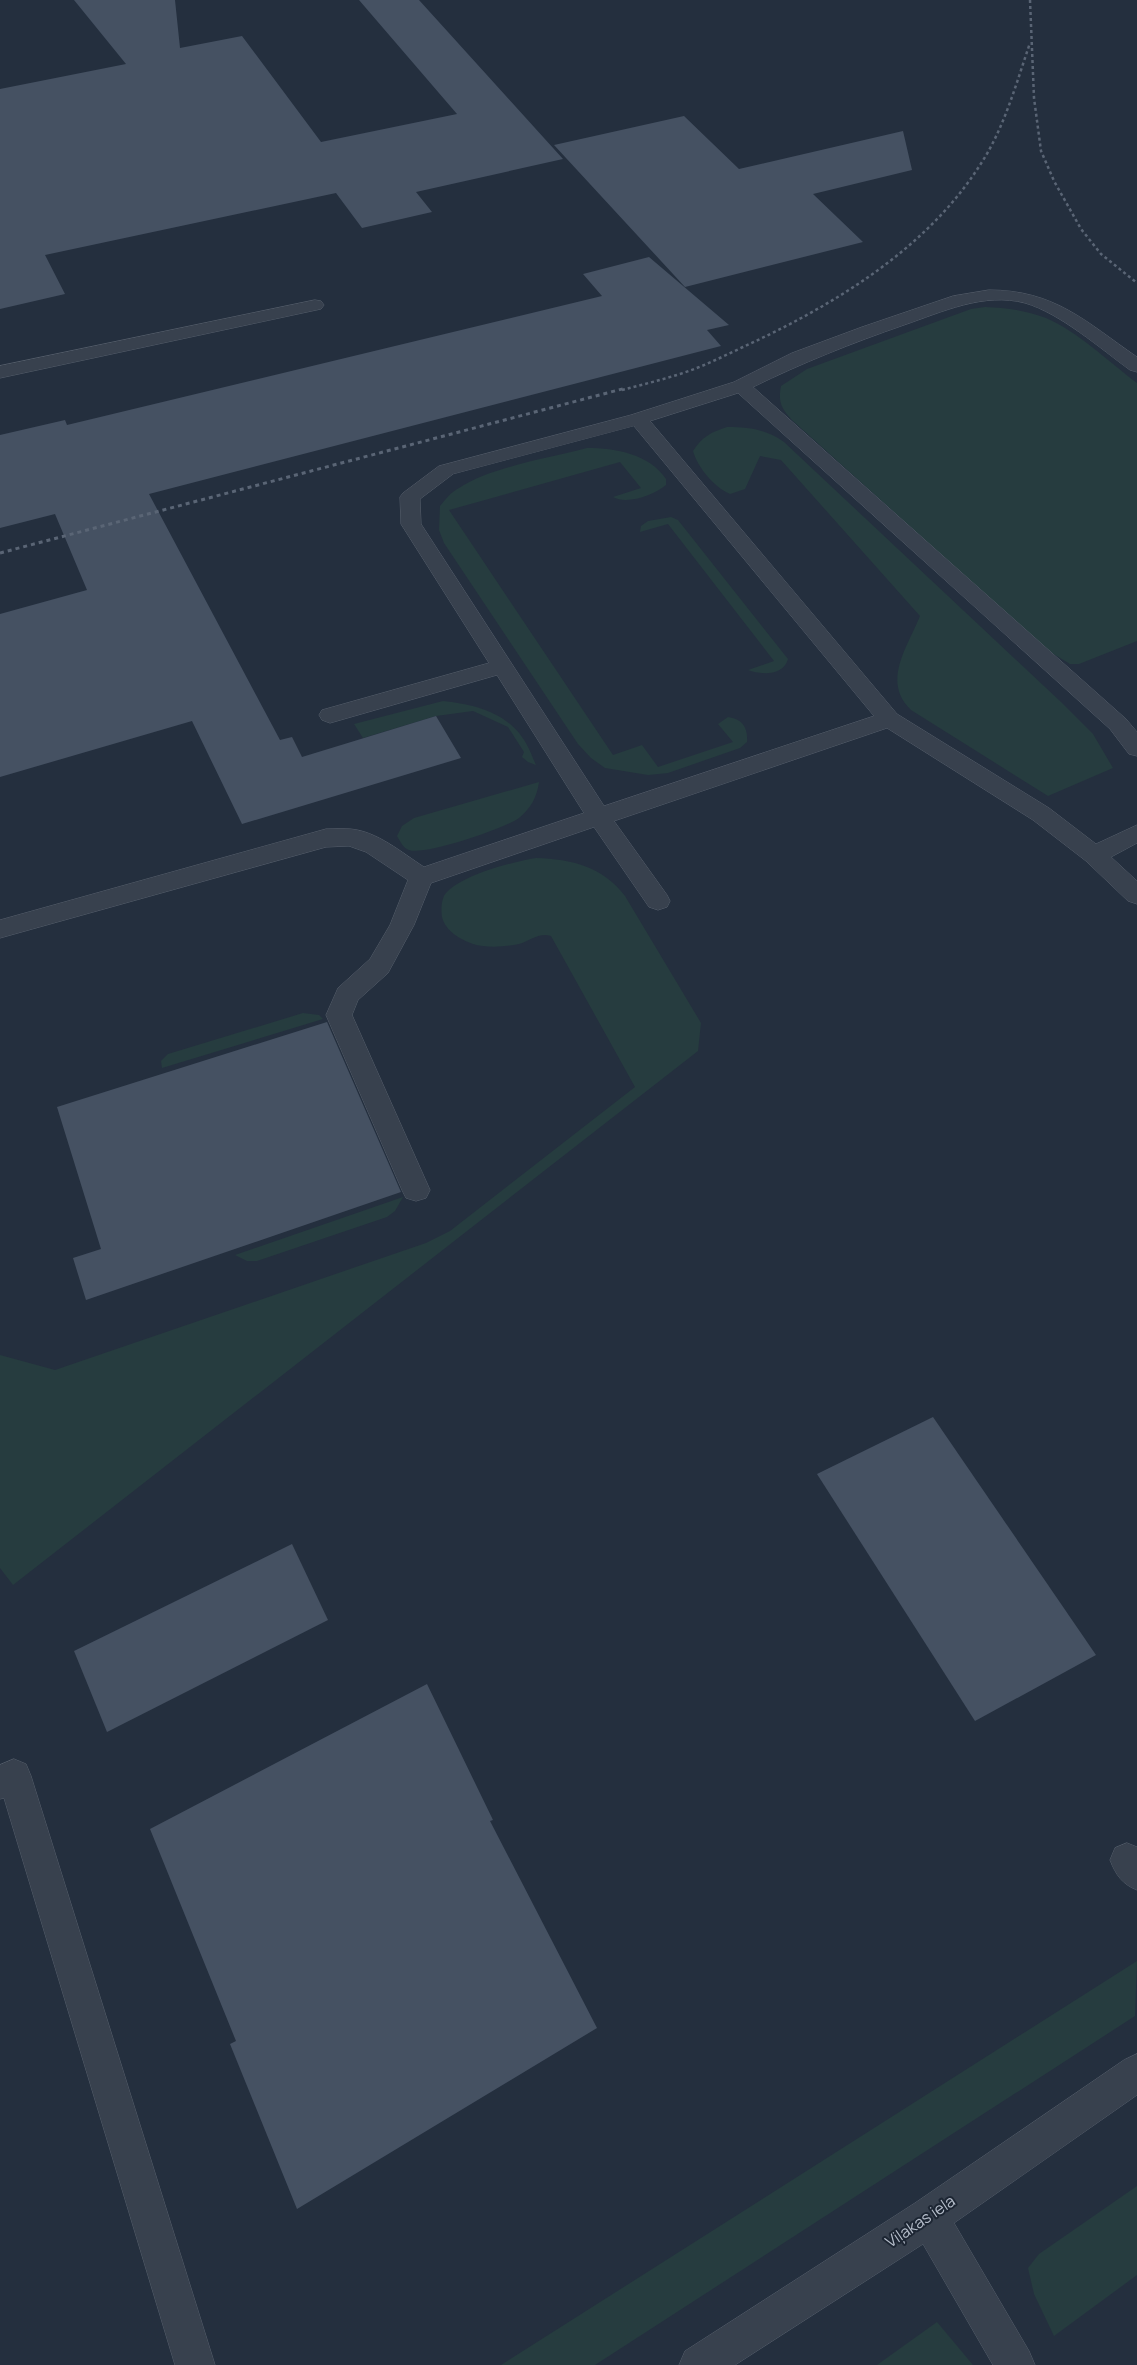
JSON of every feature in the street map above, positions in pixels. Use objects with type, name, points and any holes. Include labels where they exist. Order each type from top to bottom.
[{"type":"street","points":[[658,901],[599,817],[411,524],[410,497],[446,470],[638,419],[741,386],[799,357],[959,300],[989,295],[1019,297],[1054,308],[1137,366]]},
{"type":"street","points":[[0,372],[315,305]]},
{"type":"street","points":[[741,386],[1112,718],[1137,748]]},
{"type":"street","points":[[638,419],[889,719],[1041,814],[1094,855],[1137,895]]},
{"type":"street","points":[[330,715],[503,666]]},
{"type":"street","points":[[416,1190],[339,1015],[347,995],[379,966],[402,925],[421,877],[889,719]]},
{"type":"street","points":[[1094,855],[1137,833]]},
{"type":"street","points":[[0,929],[326,838],[351,837],[374,846],[421,877]]},
{"type":"street","points":[[0,1782],[14,1776],[195,2365]]},
{"type":"street","name":"Viļakas iela","points":[[699,2365],[928,2216],[1137,2073]]},
{"type":"street","points":[[928,2216],[1015,2365]]},
{"type":"green space","points":[[985,307],[1023,311],[1058,324],[1081,339],[1137,383],[1137,641],[1079,664],[1070,664],[1047,650],[792,420],[781,404],[781,386],[807,369],[971,309]]},
{"type":"green space","points":[[727,427],[757,430],[770,434],[784,442],[1061,702],[1093,734],[1113,768],[1048,796],[911,710],[902,699],[898,688],[898,676],[904,652],[920,616],[781,460],[760,456],[745,489],[730,494],[718,487],[703,470],[693,451],[707,436]]},
{"type":"green space","points":[[587,448],[620,451],[641,458],[659,470],[666,479],[666,485],[640,498],[626,500],[613,497],[641,488],[620,462],[449,510],[613,755],[642,745],[658,767],[733,742],[718,724],[728,717],[741,722],[747,732],[747,742],[740,748],[668,773],[648,775],[605,768],[591,758],[578,744],[444,543],[439,530],[440,506],[456,490],[487,474]]},
{"type":"green space","points":[[671,517],[678,520],[788,659],[782,669],[771,673],[759,673],[748,670],[774,661],[668,524],[640,532],[641,526],[648,521]]},
{"type":"green space","points":[[443,701],[465,704],[486,710],[506,721],[515,728],[524,740],[536,765],[522,757],[524,752],[508,727],[473,711],[436,716],[363,738],[354,724]]},
{"type":"green space","points":[[539,782],[537,793],[527,810],[519,818],[498,828],[465,840],[418,851],[407,849],[397,836],[402,826],[414,818]]},
{"type":"green space","points":[[536,858],[562,860],[597,871],[625,896],[701,1023],[698,1051],[13,1585],[0,1568],[0,1355],[55,1370],[426,1243],[450,1231],[635,1087],[551,936],[542,935],[514,945],[484,946],[473,944],[459,937],[450,931],[444,922],[442,917],[443,900],[445,894],[455,886],[477,874],[514,862]]},
{"type":"green space","points":[[303,1013],[319,1015],[323,1019],[162,1068],[161,1061],[168,1054]]},
{"type":"green space","points":[[403,1197],[395,1211],[387,1217],[257,1261],[247,1261],[235,1255]]},
{"type":"green space","points":[[1137,1961],[1135,2016],[595,2365],[501,2365]]},
{"type":"green space","points":[[1137,2186],[1137,2275],[1054,2336],[1034,2294],[1028,2268],[1039,2254]]},
{"type":"green space","points":[[937,2322],[973,2365],[877,2365]]},
{"type":"building","points":[[74,0],[175,0],[180,48],[242,36],[321,142],[457,114],[359,0],[419,0],[563,159],[416,192],[432,212],[362,228],[336,193],[45,255],[65,294],[0,309],[0,89],[126,64]]},
{"type":"building","points":[[684,116],[739,169],[903,131],[912,170],[813,194],[863,242],[685,287],[554,145]]},
{"type":"building","points":[[649,257],[729,325],[707,330],[721,346],[149,494],[280,740],[292,737],[302,757],[436,716],[461,758],[242,824],[192,721],[0,777],[0,614],[87,590],[55,514],[0,528],[0,435],[65,420],[67,425],[602,296],[583,274]]},
{"type":"building","points":[[327,1022],[401,1192],[86,1300],[73,1258],[101,1249],[57,1107]]},
{"type":"building","points":[[933,1417],[1096,1655],[975,1721],[817,1474]]},
{"type":"building","points":[[292,1544],[328,1620],[107,1732],[74,1651]]},
{"type":"building","points":[[427,1684],[493,1820],[490,1821],[597,2028],[297,2209],[230,2044],[236,2041],[150,1829]]},
{"type":"railway","points":[[1030,0],[1034,98],[1041,151],[1054,181],[1081,229],[1101,254],[1137,283]]},
{"type":"railway","points":[[622,390],[696,368],[777,331],[843,294],[905,249],[933,224],[958,196],[980,165],[996,137],[1009,106],[1030,43]]},
{"type":"railway","points":[[0,553],[626,388]]}]
